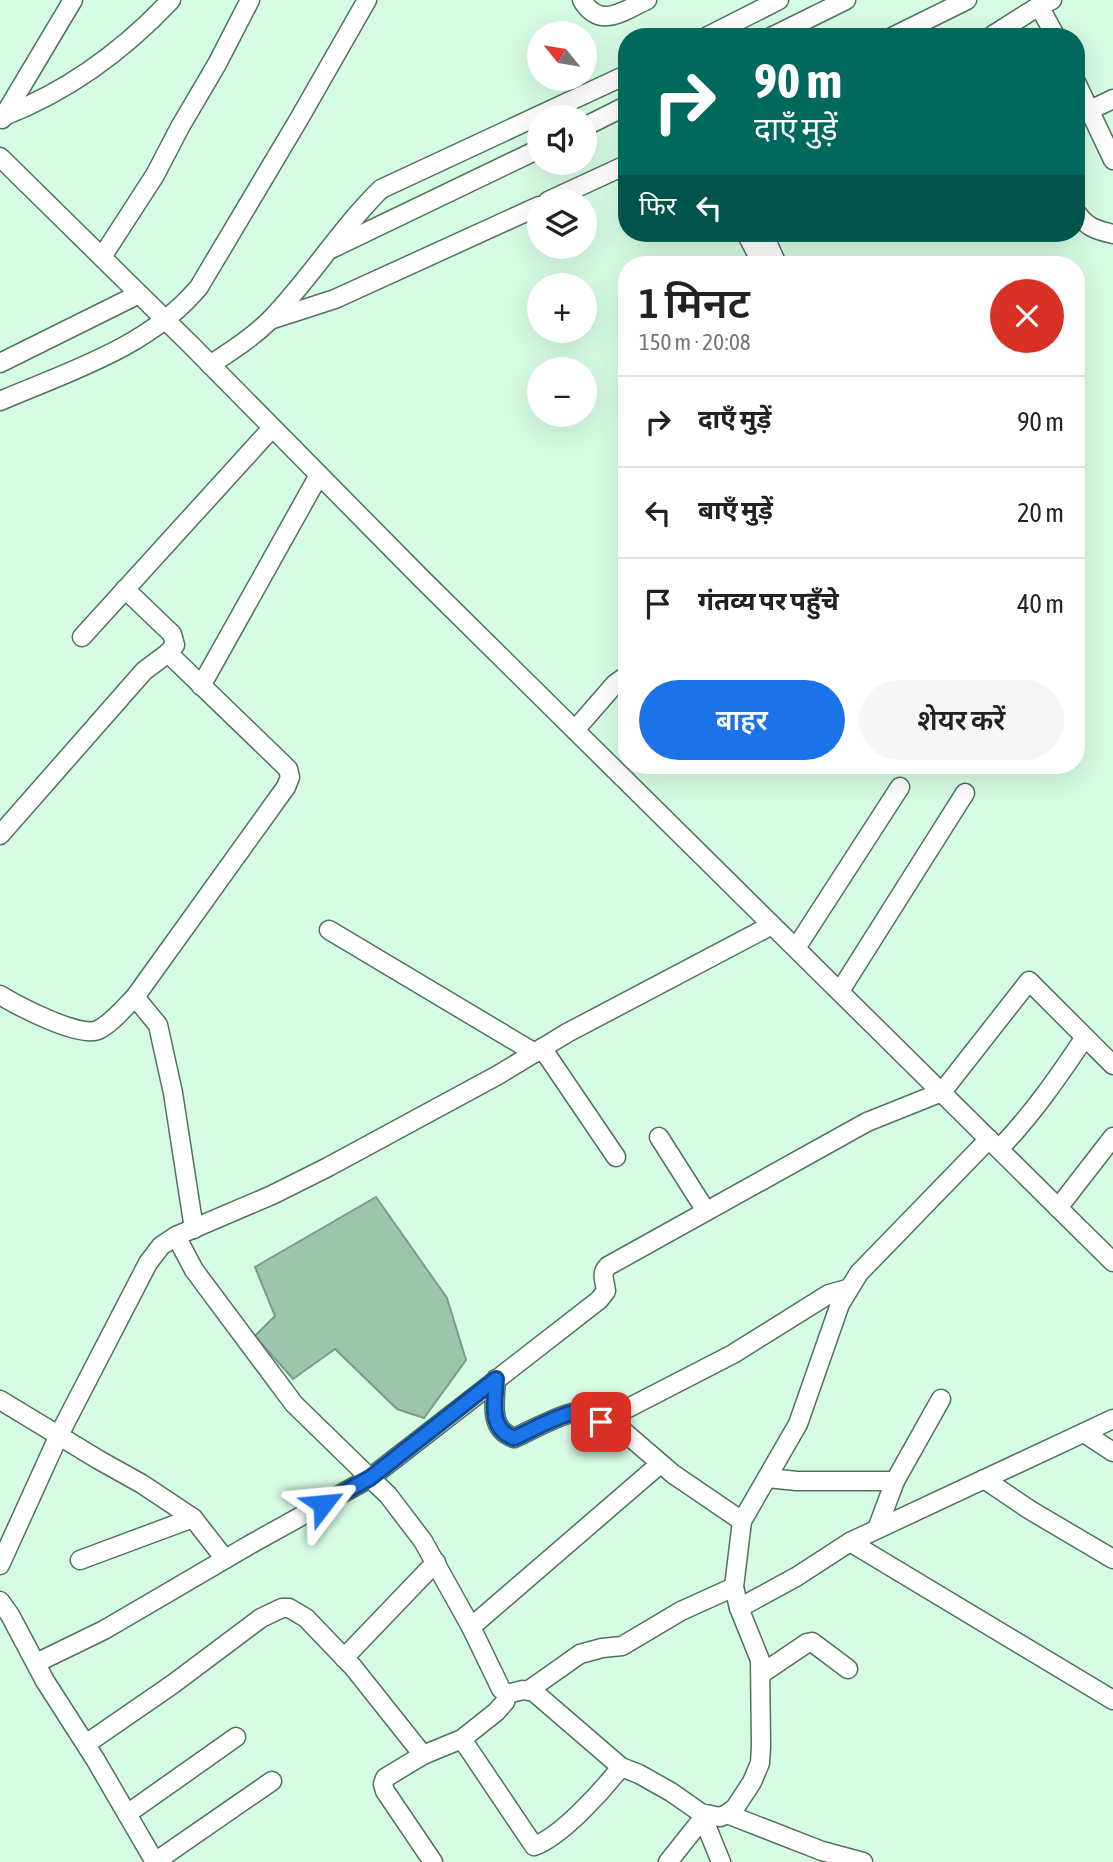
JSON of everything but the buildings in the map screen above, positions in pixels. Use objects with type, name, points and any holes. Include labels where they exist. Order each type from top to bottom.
[{"type":"street","points":[[2,119],[73,0]]},
{"type":"street","points":[[2,119],[35,104],[79,78],[121,46],[171,0]]},
{"type":"street","points":[[102,257],[149,184],[218,64],[250,0]]},
{"type":"street","points":[[0,401],[131,344],[185,304],[199,286],[299,119],[367,0]]},
{"type":"street","points":[[582,0],[588,10],[599,16],[613,16],[647,0]]},
{"type":"street","points":[[724,28],[779,0]]},
{"type":"street","points":[[809,28],[846,0]]},
{"type":"street","points":[[910,28],[967,0]]},
{"type":"street","points":[[1005,28],[1046,3],[1053,28]]},
{"type":"street","points":[[210,365],[248,340],[270,320],[330,250],[355,214],[381,189],[618,79]]},
{"type":"street","points":[[1088,111],[1113,99]]},
{"type":"street","points":[[1085,104],[1113,160]]},
{"type":"street","points":[[597,120],[618,110]]},
{"type":"street","points":[[330,250],[527,155]]},
{"type":"street","points":[[0,157],[618,773]]},
{"type":"street","points":[[574,189],[618,169]]},
{"type":"street","points":[[270,320],[335,299],[527,211]]},
{"type":"street","points":[[1085,224],[1094,230],[1113,234]]},
{"type":"street","points":[[0,363],[139,294]]},
{"type":"street","points":[[82,637],[272,428]]},
{"type":"street","points":[[201,686],[319,475]]},
{"type":"street","points":[[0,835],[144,671],[176,645],[172,634],[125,589]]},
{"type":"street","points":[[0,995],[71,1028],[86,1032],[96,1031],[108,1023],[135,997],[290,777],[288,769],[168,653]]},
{"type":"street","points":[[575,730],[618,682]]},
{"type":"street","points":[[619,774],[1113,1262]]},
{"type":"street","points":[[796,948],[900,787]]},
{"type":"street","points":[[840,991],[965,793]]},
{"type":"street","points":[[0,1565],[59,1435],[148,1263],[160,1246],[176,1236],[272,1195],[328,1167],[498,1075],[567,1033],[772,925]]},
{"type":"street","points":[[329,930],[538,1051],[616,1157]]},
{"type":"street","points":[[36,1663],[104,1630],[370,1478],[599,1300],[606,1291],[603,1271],[608,1266],[867,1122],[942,1092],[1029,981],[1113,1065]]},
{"type":"street","points":[[135,997],[158,1025],[173,1093],[194,1229]]},
{"type":"street","points":[[702,1816],[720,1816],[735,1808],[752,1782],[760,1763],[760,1660],[738,1608],[734,1587],[742,1521],[798,1423],[847,1289],[859,1273],[994,1144],[1016,1132],[1063,1071],[1085,1037]]},
{"type":"street","points":[[659,1137],[706,1211]]},
{"type":"street","points":[[1058,1208],[1113,1137]]},
{"type":"street","points":[[176,1236],[194,1270],[294,1404],[388,1495],[413,1526],[436,1562],[501,1689],[507,1694]]},
{"type":"street","points":[[496,1379],[495,1420],[499,1429],[514,1438],[575,1411],[586,1413],[597,1422],[733,1354],[829,1294],[847,1289]]},
{"type":"street","points":[[877,1529],[895,1481],[941,1399]]},
{"type":"street","points":[[0,1400],[99,1461],[142,1483],[193,1518],[225,1559]]},
{"type":"street","points":[[608,1418],[660,1464],[742,1521]]},
{"type":"street","points":[[738,1608],[796,1577],[850,1542],[1113,1419]]},
{"type":"street","points":[[1084,1433],[1113,1452]]},
{"type":"street","points":[[471,1627],[660,1464]]},
{"type":"street","points":[[767,1478],[797,1481],[895,1481]]},
{"type":"street","points":[[984,1479],[1030,1510],[1113,1559]]},
{"type":"street","points":[[80,1560],[193,1518]]},
{"type":"street","points":[[850,1542],[1113,1700]]},
{"type":"street","points":[[344,1658],[436,1562]]},
{"type":"street","points":[[507,1694],[529,1690],[580,1654],[601,1647],[622,1646],[681,1611],[734,1587]]},
{"type":"street","points":[[0,1601],[45,1681],[86,1744],[155,1862],[272,1781]]},
{"type":"street","points":[[86,1744],[173,1684],[261,1618],[282,1608],[294,1609],[306,1618],[344,1658],[423,1755]]},
{"type":"street","points":[[761,1674],[812,1642],[848,1669]]},
{"type":"street","points":[[529,1690],[541,1697],[621,1767],[660,1786],[702,1816],[721,1862]]},
{"type":"street","points":[[433,1862],[385,1791],[385,1778],[423,1755],[462,1739],[496,1712],[505,1702],[507,1694]]},
{"type":"street","points":[[127,1814],[236,1737]]},
{"type":"street","points":[[462,1739],[534,1846],[600,1794],[621,1767]]},
{"type":"street","points":[[727,1814],[822,1851],[863,1862]]},
{"type":"street","points":[[668,1862],[702,1816]]},
{"type":"shaded area","points":[[376,1197],[447,1298],[466,1360],[424,1418],[397,1409],[335,1349],[293,1379],[255,1336],[275,1316],[255,1267]]},
{"type":"route","points":[[323,1504],[370,1478],[496,1379],[495,1420],[499,1429],[514,1438],[575,1411],[586,1413],[601,1422]]}]
